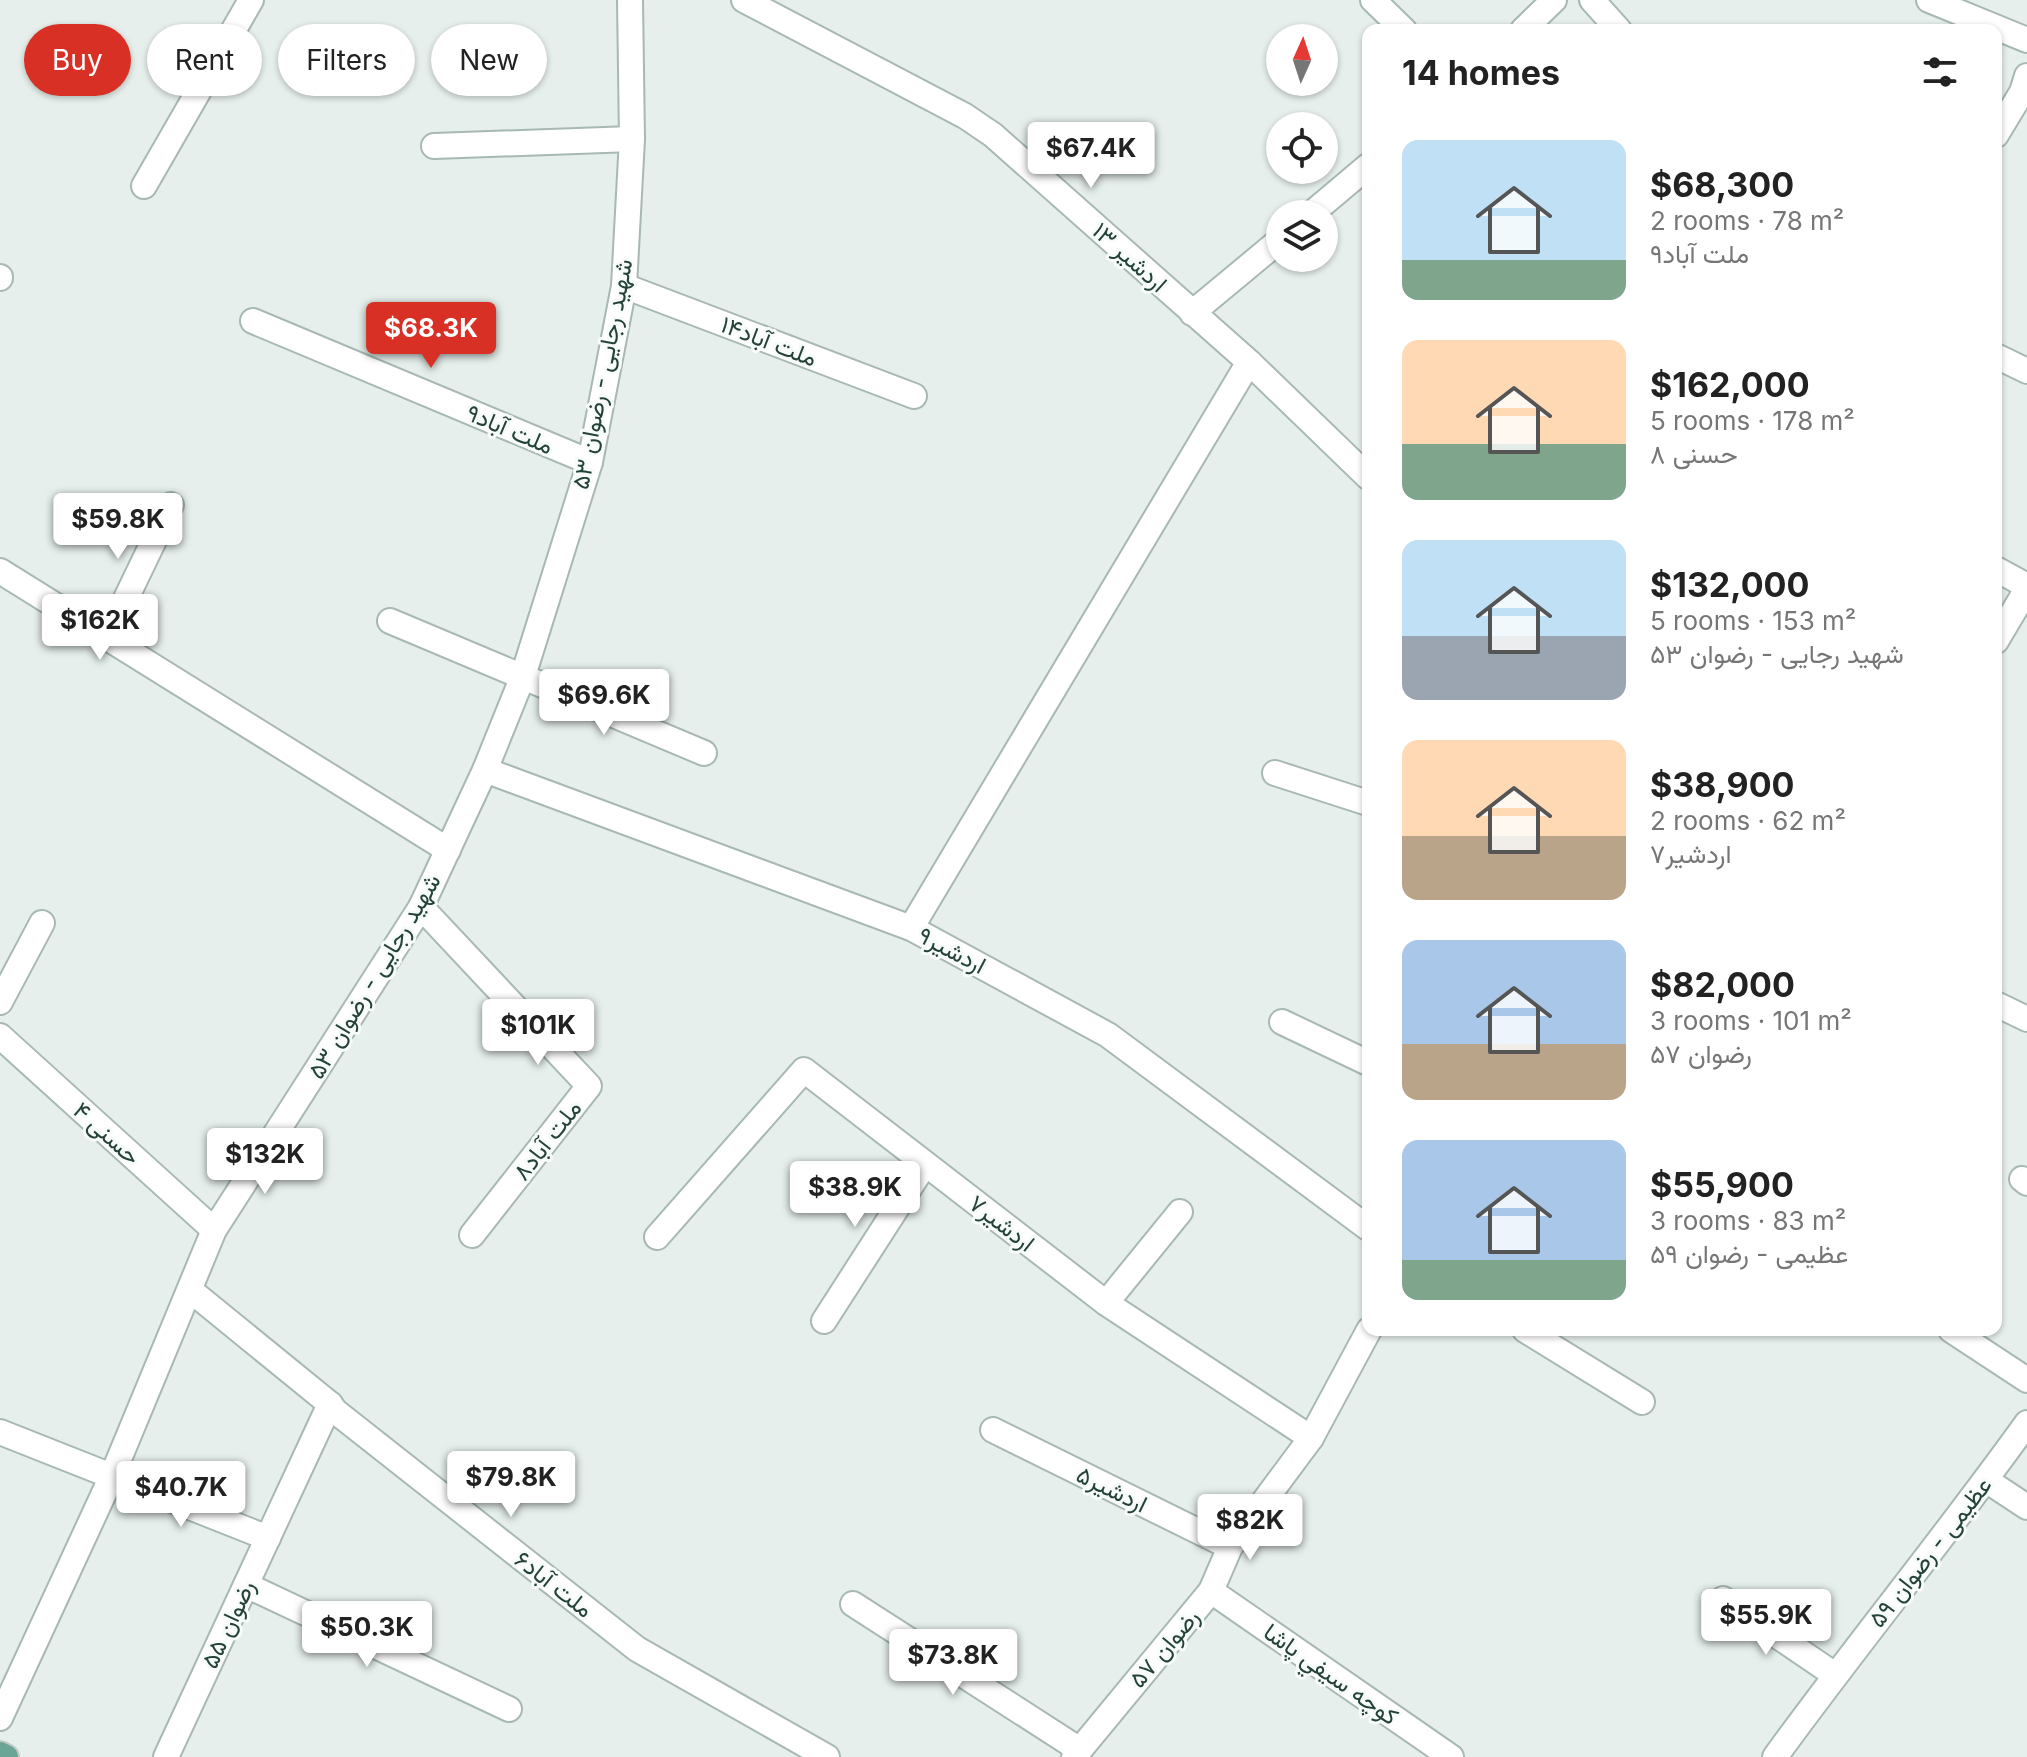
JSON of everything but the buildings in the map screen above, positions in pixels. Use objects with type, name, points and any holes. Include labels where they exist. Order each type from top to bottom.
[{"type":"main road","points":[[0,1754],[6,1757]]},
{"type":"street","points":[[144,186],[251,0]]},
{"type":"street","name":"شهید رجایی - رضوان ۵۳","points":[[0,1718],[112,1476],[214,1230],[421,907],[485,770],[523,676],[590,462],[624,286],[632,139],[630,0]]},
{"type":"street","name":"اردشیر ۱۳","points":[[744,0],[951,108],[984,129],[1249,362],[1362,471]]},
{"type":"street","points":[[1373,0],[1398,24]]},
{"type":"street","points":[[1529,24],[1554,0]]},
{"type":"street","points":[[1592,0],[1614,24]]},
{"type":"street","points":[[1929,0],[1988,24]]},
{"type":"street","points":[[2002,30],[2027,40]]},
{"type":"street","points":[[2002,125],[2025,88]]},
{"type":"street","points":[[434,146],[632,139]]},
{"type":"street","points":[[1328,200],[1362,171]]},
{"type":"street","points":[[1192,313],[1266,252]]},
{"type":"street","name":"ملت آباد۱۴","points":[[624,286],[914,396]]},
{"type":"street","name":"ملت آباد۹","points":[[253,321],[590,462]]},
{"type":"street","points":[[2002,359],[2027,371]]},
{"type":"street","points":[[911,928],[1249,362]]},
{"type":"street","points":[[107,638],[171,505]]},
{"type":"street","points":[[0,571],[448,850]]},
{"type":"street","points":[[2002,573],[2027,588],[2002,631]]},
{"type":"street","points":[[390,621],[704,753]]},
{"type":"street","name":"اردشیر۹","points":[[485,770],[911,928],[1108,1035],[1362,1224]]},
{"type":"street","points":[[1275,773],[1362,801]]},
{"type":"street","name":"ملت آباد۸","points":[[421,907],[589,1086],[472,1235]]},
{"type":"street","points":[[0,1002],[42,923]]},
{"type":"street","points":[[2002,1007],[2027,1019]]},
{"type":"street","points":[[1282,1022],[1362,1060]]},
{"type":"street","name":"حسنی ۴","points":[[0,1036],[214,1230]]},
{"type":"street","name":"اردشیر۷","points":[[657,1237],[804,1070],[1106,1303],[1311,1438]]},
{"type":"street","points":[[824,1321],[925,1164]]},
{"type":"street","points":[[1106,1303],[1180,1212]]},
{"type":"street","name":"ملت آباد۶","points":[[190,1290],[335,1411],[637,1649],[827,1757]]},
{"type":"street","name":"رضوان ۵۷","points":[[1077,1754],[1211,1591],[1230,1547],[1311,1438],[1366,1336]]},
{"type":"street","points":[[1535,1336],[1642,1402]]},
{"type":"street","points":[[1960,1336],[2027,1380]]},
{"type":"street","name":"رضوان ۵۵","points":[[166,1757],[330,1404]]},
{"type":"street","name":"عظیمی - رضوان ۵۹","points":[[1775,1757],[2027,1423]]},
{"type":"street","name":"اردشیر۵","points":[[993,1430],[1230,1547]]},
{"type":"street","points":[[0,1432],[268,1538]]},
{"type":"street","points":[[1986,1480],[2027,1507]]},
{"type":"street","points":[[246,1585],[509,1709]]},
{"type":"street","name":"كوچه سيفي پاشا","points":[[1211,1591],[1451,1757]]},
{"type":"street","points":[[1723,1599],[1835,1675]]},
{"type":"street","points":[[853,1604],[1077,1754]]}]
